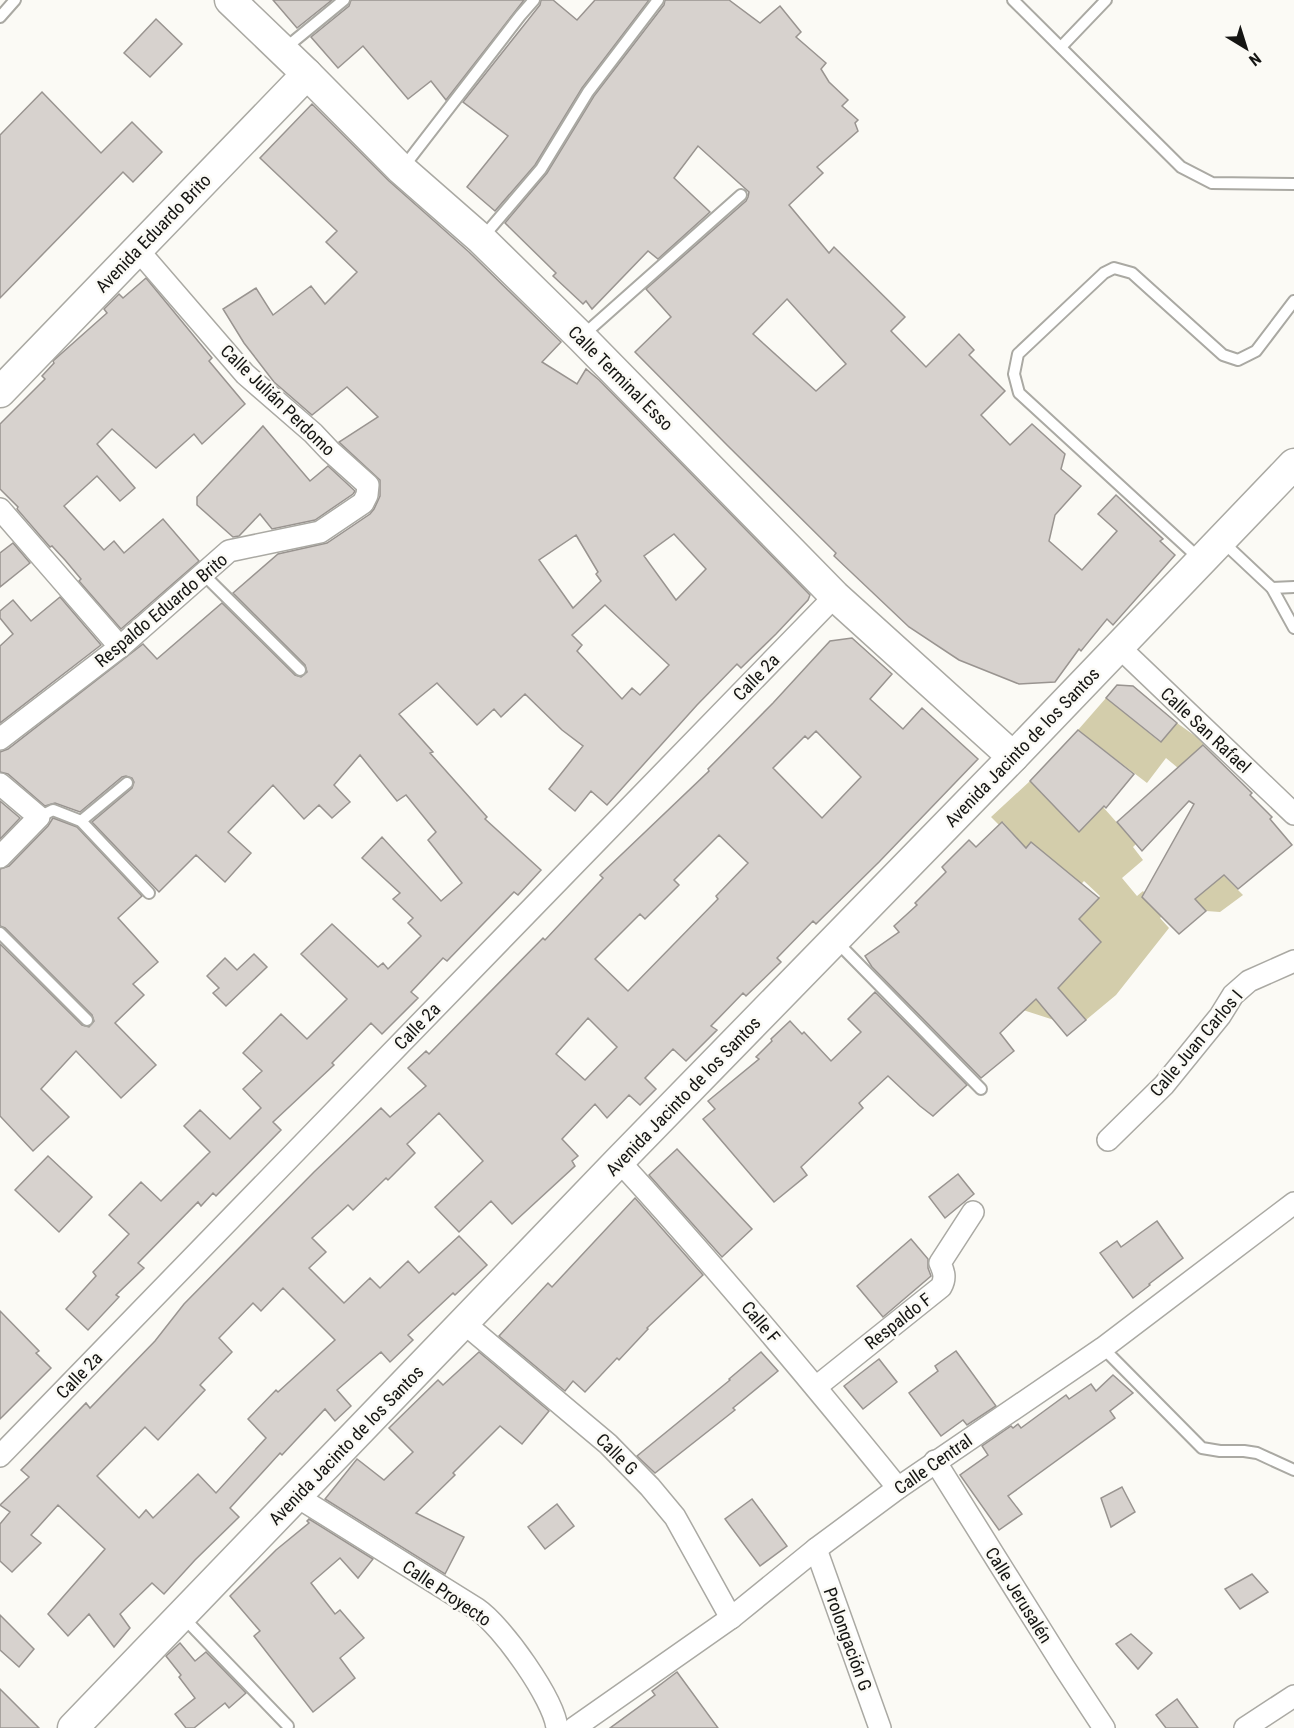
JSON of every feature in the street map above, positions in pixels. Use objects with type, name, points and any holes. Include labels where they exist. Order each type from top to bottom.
[{"type":"main road","name":"Calle Terminal Esso","points":[[230,0],[401,169],[481,239],[581,337],[835,596],[1013,757]]},
{"type":"main road","name":"Avenida Eduardo Brito","points":[[0,392],[307,74]]},
{"type":"main road","name":"Avenida Jacinto de los Santos","points":[[73,1728],[1294,464]]},
{"type":"street","name":"Calle Julián Perdomo","points":[[137,249],[245,374],[368,485],[367,495]]},
{"type":"street","name":"Respaldo Eduardo Brito","points":[[0,739],[120,647],[229,551],[320,532],[363,503],[367,495]]},
{"type":"street","points":[[0,509],[120,647]]},
{"type":"street","name":"Calle 2a","points":[[0,1456],[835,596]]},
{"type":"street","name":"Calle San Rafael","points":[[1118,646],[1294,814]]},
{"type":"street","points":[[0,784],[39,817],[0,857]]},
{"type":"street","name":"Calle Juan Carlos I","points":[[1108,1140],[1164,1085],[1220,1016],[1233,995],[1249,981],[1294,961]]},
{"type":"street","name":"Calle F","points":[[619,1161],[688,1237],[816,1387],[898,1488]]},
{"type":"street","name":"Calle Central","points":[[574,1728],[731,1618],[816,1549],[898,1488],[1103,1348],[1294,1203]]},
{"type":"street","name":"Respaldo F","points":[[816,1387],[941,1287],[944,1273],[940,1263],[973,1212]]},
{"type":"street","name":"Calle G","points":[[464,1323],[608,1444],[650,1487],[675,1516],[731,1618]]},
{"type":"street","name":"Calle Jerusalén","points":[[936,1461],[1104,1728]]},
{"type":"street","name":"Calle Proyecto","points":[[296,1496],[485,1615],[515,1650],[543,1693],[555,1717],[557,1728]]},
{"type":"street","name":"Prolongación G","points":[[816,1549],[880,1728]]},
{"type":"street","points":[[1245,1728],[1294,1696]]},
{"type":"lane","points":[[0,17],[15,0]]},
{"type":"lane","points":[[283,51],[344,0]]},
{"type":"lane","points":[[401,169],[534,0]]},
{"type":"lane","points":[[481,239],[541,169],[588,92],[658,0]]},
{"type":"lane","points":[[1013,0],[1181,167],[1212,183],[1294,184]]},
{"type":"lane","points":[[1061,47],[1106,0]]},
{"type":"lane","points":[[581,337],[741,195]]},
{"type":"lane","points":[[1294,301],[1256,351],[1238,360],[1223,355],[1132,273],[1114,268],[1104,273],[1018,354],[1014,374],[1020,393],[1211,550],[1272,588],[1294,628]]},
{"type":"lane","points":[[203,574],[300,670]]},
{"type":"lane","points":[[1272,588],[1294,587]]},
{"type":"lane","points":[[81,821],[127,783]]},
{"type":"lane","points":[[39,817],[53,810],[81,821],[149,893]]},
{"type":"lane","points":[[0,933],[87,1020]]},
{"type":"lane","points":[[835,940],[981,1089]]},
{"type":"lane","points":[[1103,1348],[1202,1448],[1257,1453],[1294,1470]]},
{"type":"lane","points":[[182,1616],[288,1726]]},
{"type":"shaded area","points":[[1106,698],[1160,742],[1177,723],[1205,743],[1178,768],[1166,758],[1147,783],[1078,730]]},
{"type":"shaded area","points":[[1030,781],[1079,832],[1103,807],[1136,844],[1133,847],[1143,860],[1122,878],[1137,896],[1143,891],[1163,915],[1160,918],[1169,928],[1116,995],[1086,1020],[1073,1005],[1054,1020],[1023,1010],[1017,1004],[1082,962],[1101,943],[1079,919],[1100,896],[1084,881],[1047,921],[1054,861],[1032,843],[1026,848],[1003,822],[999,825],[991,817]]},
{"type":"shaded area","points":[[1214,866],[1243,895],[1220,912],[1206,911],[1195,899]]},
{"type":"building","points":[[273,0],[332,0],[297,28]]},
{"type":"building","points":[[351,0],[524,0],[446,100],[431,81],[408,99],[363,46],[338,68],[311,37],[349,6]]},
{"type":"building","points":[[541,0],[553,0],[577,20],[595,0],[649,0],[582,88],[535,165],[495,211],[467,187],[508,136],[463,102],[540,5]]},
{"type":"building","points":[[665,0],[729,0],[760,23],[780,6],[801,32],[796,37],[826,63],[821,69],[829,82],[848,100],[842,106],[858,120],[855,123],[858,131],[817,167],[823,173],[789,205],[829,253],[834,247],[905,317],[891,331],[926,367],[959,334],[974,350],[969,355],[1005,391],[981,415],[1010,445],[1032,424],[1065,454],[1061,469],[1081,486],[1055,515],[1049,541],[1082,570],[1117,531],[1098,514],[1116,495],[1163,539],[1160,541],[1175,555],[1113,625],[1107,619],[1081,651],[1079,649],[1055,682],[1019,684],[959,660],[909,627],[834,556],[836,553],[635,352],[671,317],[646,289],[748,197],[749,192],[698,146],[674,178],[710,212],[658,259],[648,251],[592,309],[586,301],[583,304],[553,276],[556,273],[505,223],[547,173],[594,96],[664,5]],"holes":[[[787,299],[846,364],[816,391],[753,334]]]},
{"type":"building","points":[[156,19],[182,44],[150,77],[124,53]]},
{"type":"building","points":[[42,92],[101,153],[132,122],[162,152],[133,182],[123,172],[0,298],[0,135]]},
{"type":"building","points":[[312,104],[389,181],[469,252],[561,342],[542,362],[577,384],[586,369],[599,380],[810,595],[776,634],[741,668],[737,664],[697,705],[607,805],[591,791],[575,811],[549,789],[583,746],[562,730],[525,694],[501,717],[494,709],[477,725],[437,683],[399,714],[487,817],[485,819],[541,870],[518,895],[514,892],[447,961],[443,958],[411,992],[418,998],[382,1034],[371,1023],[332,1063],[334,1065],[273,1122],[281,1130],[216,1196],[213,1193],[201,1206],[198,1202],[138,1263],[144,1268],[116,1295],[119,1297],[88,1330],[66,1309],[96,1276],[93,1272],[129,1234],[109,1215],[141,1182],[161,1201],[210,1152],[184,1126],[200,1110],[230,1139],[261,1108],[243,1089],[262,1071],[243,1053],[281,1014],[307,1039],[347,999],[301,954],[332,924],[378,967],[383,963],[388,969],[421,936],[408,923],[413,918],[393,899],[400,893],[362,858],[382,837],[441,901],[462,883],[428,840],[436,832],[406,795],[397,801],[360,755],[334,785],[350,802],[332,818],[319,805],[304,819],[273,785],[228,832],[251,853],[225,882],[196,855],[159,892],[92,822],[132,788],[134,782],[132,778],[122,777],[80,812],[55,803],[45,806],[8,774],[0,772],[0,752],[8,749],[143,644],[157,659],[222,603],[295,675],[301,677],[307,672],[305,665],[233,593],[278,554],[327,543],[370,514],[380,496],[380,480],[339,442],[378,417],[347,387],[312,415],[274,382],[244,343],[223,309],[256,288],[273,315],[311,286],[325,304],[357,272],[326,242],[337,231],[260,158]],"holes":[[[674,534],[706,569],[676,600],[644,556]],[[576,535],[601,581],[573,608],[539,560]],[[605,605],[669,665],[640,695],[632,688],[622,699],[577,651],[582,645],[572,635]]]},
{"type":"building","points":[[146,278],[212,358],[209,361],[245,404],[202,444],[194,434],[156,468],[112,429],[97,444],[135,488],[120,501],[97,476],[64,506],[104,550],[114,541],[124,553],[163,519],[199,561],[121,629],[79,581],[81,579],[65,560],[52,546],[50,547],[17,509],[18,507],[0,489],[0,424],[45,379],[42,376],[54,363],[53,361],[107,313],[104,309],[119,294],[123,298]]},
{"type":"building","points":[[263,426],[310,481],[328,466],[355,491],[315,520],[272,529],[260,514],[239,536],[233,537],[197,505],[197,497]]},
{"type":"building","points":[[13,543],[30,563],[0,587],[0,553]]},
{"type":"building","points":[[60,597],[101,645],[0,723],[0,646],[13,634],[0,618],[0,611],[13,600],[31,621]]},
{"type":"building","points":[[852,638],[892,674],[870,699],[903,729],[922,708],[978,759],[879,862],[816,924],[813,921],[777,958],[781,962],[746,996],[743,993],[711,1026],[717,1030],[686,1061],[673,1049],[645,1078],[656,1089],[640,1105],[629,1095],[607,1118],[595,1104],[562,1139],[578,1156],[572,1161],[575,1166],[512,1224],[491,1201],[459,1232],[435,1207],[483,1161],[439,1113],[407,1144],[415,1153],[388,1180],[386,1178],[353,1210],[348,1205],[312,1238],[326,1252],[309,1268],[344,1303],[370,1278],[380,1288],[408,1261],[419,1273],[459,1236],[487,1265],[408,1335],[413,1340],[390,1362],[381,1352],[337,1390],[351,1406],[335,1421],[325,1409],[282,1455],[280,1453],[230,1508],[239,1517],[164,1594],[152,1583],[120,1614],[130,1628],[114,1647],[89,1614],[68,1636],[48,1614],[105,1549],[58,1505],[31,1535],[41,1543],[12,1572],[0,1561],[0,1524],[10,1512],[0,1505],[29,1477],[21,1470],[86,1403],[90,1408],[155,1341],[184,1304],[314,1172],[381,1108],[390,1117],[426,1086],[408,1068],[426,1051],[429,1054],[543,938],[545,940],[603,878],[600,875],[709,771],[708,769],[830,641]],"holes":[[[816,731],[861,777],[822,818],[773,768],[805,736],[808,739]],[[719,835],[748,863],[716,896],[718,899],[628,991],[595,959],[640,914],[645,919],[679,885],[674,880]],[[588,1018],[617,1047],[585,1080],[556,1054]],[[283,1288],[335,1340],[278,1392],[276,1390],[248,1419],[266,1438],[216,1493],[198,1474],[153,1518],[146,1510],[139,1518],[97,1476],[145,1427],[158,1440],[205,1390],[200,1385],[232,1352],[219,1338],[253,1303],[261,1311]]]},
{"type":"building","points":[[1117,685],[1133,686],[1177,723],[1161,742],[1106,698]]},
{"type":"building","points":[[1078,730],[1134,774],[1106,808],[1104,806],[1079,832],[1030,781]]},
{"type":"building","points":[[1203,745],[1252,793],[1250,795],[1272,817],[1270,819],[1292,845],[1238,889],[1224,875],[1195,899],[1206,911],[1179,934],[1142,897],[1194,804],[1189,801],[1142,851],[1117,822]]},
{"type":"building","points":[[0,801],[20,818],[0,839]]},
{"type":"building","points":[[53,818],[77,827],[142,896],[118,918],[158,962],[133,984],[144,995],[115,1023],[156,1065],[121,1098],[76,1051],[41,1089],[69,1117],[33,1151],[0,1116],[0,944],[82,1025],[89,1027],[94,1021],[92,1015],[5,928],[0,926],[0,869],[9,866]]},
{"type":"building","points":[[1002,822],[1026,848],[1031,842],[1099,898],[1079,919],[1101,942],[1058,988],[1086,1020],[1067,1036],[1036,999],[1000,1033],[1014,1051],[981,1078],[872,967],[865,956],[899,932],[894,926],[917,905],[915,903],[946,872],[942,867],[969,840],[976,847]]},
{"type":"building","points":[[254,954],[267,967],[226,1006],[213,993],[219,988],[207,976],[225,958],[237,970]]},
{"type":"building","points":[[875,992],[967,1085],[933,1116],[888,1076],[859,1103],[863,1108],[801,1167],[807,1175],[774,1202],[703,1119],[715,1109],[708,1101],[759,1059],[756,1057],[790,1021],[802,1034],[804,1032],[831,1061],[861,1032],[848,1019]]},
{"type":"building","points":[[677,1149],[752,1229],[722,1257],[649,1175]]},
{"type":"building","points":[[48,1156],[92,1197],[59,1232],[15,1190]]},
{"type":"building","points":[[958,1174],[974,1194],[945,1218],[929,1197]]},
{"type":"building","points":[[635,1198],[703,1275],[585,1392],[573,1381],[565,1391],[499,1336],[548,1283],[552,1287]]},
{"type":"building","points":[[1157,1221],[1183,1258],[1133,1298],[1100,1253],[1117,1241],[1121,1247]]},
{"type":"building","points":[[911,1239],[928,1259],[931,1276],[883,1317],[857,1286]]},
{"type":"building","points":[[0,1311],[39,1351],[36,1353],[51,1368],[0,1419]]},
{"type":"building","points":[[956,1351],[996,1406],[967,1425],[963,1420],[941,1436],[909,1393],[938,1371],[935,1366]]},
{"type":"building","points":[[479,1352],[549,1411],[522,1444],[500,1426],[416,1513],[464,1537],[445,1574],[325,1499],[357,1459],[384,1480],[413,1452],[389,1428],[438,1380],[443,1385]]},
{"type":"building","points":[[761,1352],[778,1371],[733,1408],[735,1410],[655,1473],[637,1456],[730,1380]]},
{"type":"building","points":[[879,1359],[897,1382],[863,1409],[844,1386]]},
{"type":"building","points":[[1113,1375],[1133,1393],[1110,1411],[1115,1418],[1008,1496],[1022,1514],[999,1530],[960,1475],[988,1455],[982,1446],[1011,1426],[1013,1428],[1018,1424],[1021,1428],[1066,1395],[1069,1399],[1091,1384],[1096,1391]]},
{"type":"building","points":[[1122,1487],[1135,1512],[1111,1527],[1101,1498]]},
{"type":"building","points":[[752,1499],[787,1546],[760,1566],[725,1519]]},
{"type":"building","points":[[557,1504],[574,1526],[545,1549],[528,1527]]},
{"type":"building","points":[[309,1519],[373,1559],[358,1578],[340,1558],[311,1583],[335,1614],[340,1610],[364,1638],[340,1658],[355,1678],[313,1712],[254,1636],[260,1631],[230,1596],[276,1550],[309,1523],[307,1521]]},
{"type":"building","points":[[1252,1574],[1268,1592],[1240,1609],[1225,1589]]},
{"type":"building","points":[[0,1615],[34,1649],[19,1667],[0,1650]]},
{"type":"building","points":[[1131,1634],[1152,1653],[1138,1669],[1116,1644]]},
{"type":"building","points":[[180,1643],[195,1661],[206,1652],[246,1693],[229,1708],[225,1703],[194,1728],[186,1728],[175,1714],[195,1698],[166,1656]]},
{"type":"building","points":[[677,1672],[718,1728],[610,1728],[655,1695],[652,1691]]},
{"type":"building","points":[[0,1689],[39,1728],[0,1728]]},
{"type":"building","points":[[1177,1699],[1198,1728],[1166,1728],[1156,1715]]}]
